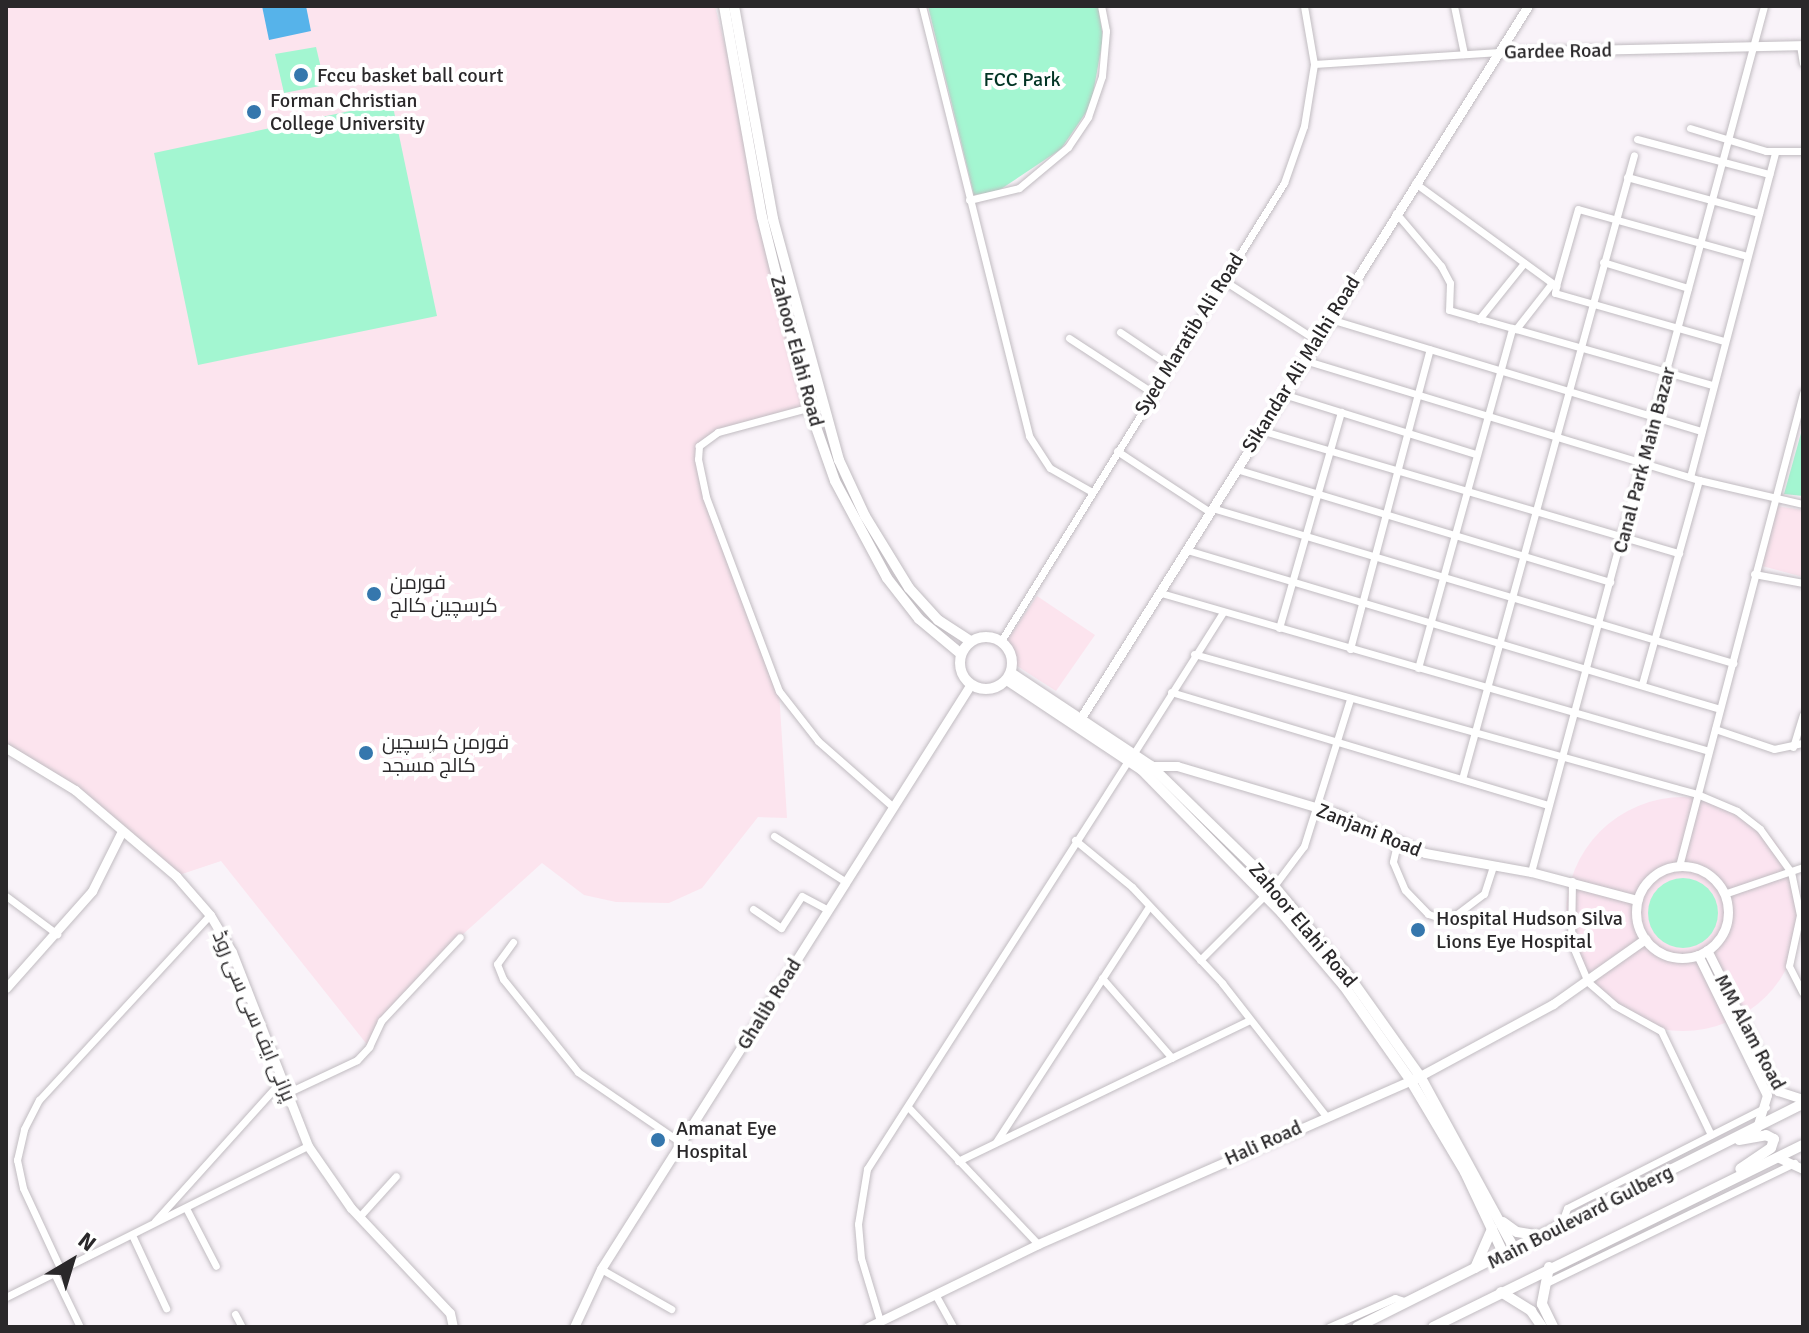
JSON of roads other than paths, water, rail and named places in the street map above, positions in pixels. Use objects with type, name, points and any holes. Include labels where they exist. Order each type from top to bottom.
[{"type":"main road","name":"Zahoor Elahi Road","points":[[724,6],[762,217],[809,407],[835,481],[887,578],[919,619],[961,654]]},
{"type":"main road","name":"Zahoor Elahi Road","points":[[734,6],[773,219],[839,460],[895,568],[938,620],[970,641]]},
{"type":"main road","points":[[986,636],[1001,641],[1011,655],[1009,676],[994,688],[971,684],[961,671],[961,654],[970,641],[986,636]]},
{"type":"main road","name":"Zahoor Elahi Road","points":[[1009,676],[1151,766],[1270,890],[1414,1077],[1502,1221],[1515,1250]]},
{"type":"main road","name":"Zahoor Elahi Road","points":[[1132,756],[1270,890]]},
{"type":"main road","name":"Zahoor Elahi Road","points":[[1414,1077],[1504,1255]]},
{"type":"main road","name":"Main Boulevard Gulberg","points":[[1357,1327],[1559,1229],[1803,1102]]},
{"type":"main road","points":[[1693,1198],[1774,1143],[1766,1135],[1729,1141]]},
{"type":"main road","name":"Main Boulevard Gulberg","points":[[1433,1327],[1549,1267],[1803,1145]]},
{"type":"main road","points":[[1502,1221],[1517,1232],[1544,1236]]},
{"type":"main road","points":[[1474,1270],[1492,1229]]},
{"type":"main road","points":[[1549,1267],[1542,1284],[1542,1304],[1553,1327]]},
{"type":"main road","points":[[1501,1292],[1531,1311],[1542,1327]]},
{"type":"street","points":[[922,6],[1029,436],[1050,468],[1092,492]]},
{"type":"street","points":[[969,200],[1019,188],[1068,147],[1088,117],[1102,76],[1106,31],[1101,6]]},
{"type":"street","name":"Syed Maratib Ali Road","points":[[1001,641],[1284,183],[1304,126],[1314,64],[1304,6]]},
{"type":"street","points":[[1454,6],[1464,54]]},
{"type":"street","name":"Sikandar Ali Malhi Road","points":[[1079,720],[1528,6]]},
{"type":"street","name":"Canal Park Main Bazar","points":[[1531,872],[1764,6]]},
{"type":"street","points":[[1801,45],[1803,63]]},
{"type":"street","name":"Gardee Road","points":[[1314,64],[1500,52],[1801,45]]},
{"type":"street","points":[[1690,128],[1775,152],[1803,151]]},
{"type":"street","points":[[1637,139],[1769,174]]},
{"type":"street","points":[[1690,477],[1775,152]]},
{"type":"street","points":[[1462,779],[1634,155]]},
{"type":"street","points":[[1627,177],[1759,213]]},
{"type":"street","points":[[1415,183],[1554,284],[1555,293],[1724,341]]},
{"type":"street","points":[[1418,668],[1487,415],[1514,329],[1554,284],[1578,209],[1747,256]]},
{"type":"street","points":[[1396,213],[1441,266],[1450,283],[1449,310],[1713,385]]},
{"type":"street","points":[[1603,262],[1688,288]]},
{"type":"street","points":[[1479,319],[1524,263]]},
{"type":"street","points":[[1223,280],[1316,340]]},
{"type":"street","points":[[1330,319],[1701,431]]},
{"type":"street","points":[[1120,332],[1169,365]]},
{"type":"street","points":[[1069,338],[1153,393]]},
{"type":"street","points":[[1350,649],[1430,349]]},
{"type":"street","points":[[1304,360],[1699,480],[1773,500],[1803,504]]},
{"type":"street","points":[[1679,866],[1803,392]]},
{"type":"street","points":[[1283,394],[1476,454]]},
{"type":"street","points":[[822,404],[705,439],[698,459],[706,497],[779,691],[818,741],[893,807]]},
{"type":"street","points":[[1279,628],[1341,412]]},
{"type":"street","points":[[1260,430],[1679,553]]},
{"type":"street","points":[[1117,451],[1211,510],[1733,663]]},
{"type":"street","points":[[1236,469],[1610,582]]},
{"type":"street","points":[[1642,684],[1699,480]]},
{"type":"street","points":[[1187,550],[1720,709]]},
{"type":"street","points":[[1754,574],[1803,583]]},
{"type":"street","points":[[1161,593],[1709,751]]},
{"type":"street","points":[[880,1321],[861,1258],[861,1189],[867,1169],[1223,612]]},
{"type":"street","points":[[1194,654],[1561,760],[1697,794],[1737,811],[1760,829],[1791,872],[1800,915],[1789,966],[1803,993]]},
{"type":"street","name":"Ghalib Road","points":[[574,1327],[601,1269],[971,684]]},
{"type":"street","points":[[1171,692],[1548,805]]},
{"type":"street","points":[[1200,960],[1270,890],[1304,846],[1350,699]]},
{"type":"street","points":[[1793,747],[1803,715]]},
{"type":"street","points":[[1715,729],[1774,749],[1803,743]]},
{"type":"street","name":"پرانی ایف سی سی روڈ","points":[[6,748],[75,790],[176,876],[210,915],[232,952],[308,1146],[359,1217],[450,1313],[453,1327]]},
{"type":"street","name":"Zanjani Road","points":[[1151,766],[1177,766],[1318,808],[1397,844],[1572,881],[1637,900]]},
{"type":"street","points":[[6,987],[57,934],[92,891],[122,831]]},
{"type":"street","points":[[774,836],[846,882]]},
{"type":"street","points":[[1075,840],[1149,906],[1200,960],[1325,1115]]},
{"type":"street","points":[[1397,844],[1393,862],[1405,890],[1428,914],[1441,918],[1457,914],[1484,894],[1493,866]]},
{"type":"street","points":[[1679,866],[1706,872],[1724,894],[1726,925],[1702,953],[1675,957],[1645,939],[1636,917],[1637,900],[1652,876],[1679,866]]},
{"type":"street","points":[[1724,894],[1803,867]]},
{"type":"street","points":[[1572,881],[1571,942],[1588,982],[1614,1005],[1661,1031],[1711,1135]]},
{"type":"street","points":[[6,896],[57,934]]},
{"type":"street","points":[[753,909],[781,928],[802,896],[828,910]]},
{"type":"street","points":[[996,1143],[1149,906]]},
{"type":"street","points":[[80,1327],[23,1188],[17,1160],[24,1129],[39,1100],[210,915]]},
{"type":"street","points":[[287,1093],[357,1060],[389,1012],[460,937]]},
{"type":"street","name":"Hali Road","points":[[868,1327],[1038,1244],[1414,1077],[1588,982],[1645,939]]},
{"type":"street","points":[[513,942],[497,964],[503,979],[578,1072],[680,1142]]},
{"type":"street","name":"MM Alam Road","points":[[1702,953],[1778,1091],[1803,1102]]},
{"type":"street","name":"MM Alam Road","points":[[1702,953],[1767,1095],[1767,1106],[1757,1127]]},
{"type":"street","points":[[1102,978],[1172,1058]]},
{"type":"street","points":[[958,1161],[1250,1020]]},
{"type":"street","points":[[152,1225],[282,1080]]},
{"type":"street","points":[[1559,1229],[1567,1208],[1767,1106]]},
{"type":"street","points":[[908,1107],[1038,1244]]},
{"type":"street","points":[[6,1297],[308,1146]]},
{"type":"street","points":[[1777,1157],[1800,1166]]},
{"type":"street","points":[[1542,1284],[1800,1166]]},
{"type":"street","points":[[359,1217],[396,1176]]},
{"type":"street","points":[[186,1208],[216,1266]]},
{"type":"street","points":[[132,1235],[166,1308]]},
{"type":"street","points":[[601,1269],[671,1309]]},
{"type":"street","points":[[935,1294],[953,1327]]},
{"type":"street","points":[[1329,1327],[1395,1298],[1407,1302]]},
{"type":"street","points":[[235,1314],[242,1327]]},
{"type":"water","points":[[262,6],[306,6],[311,31],[269,40]]},
{"type":"place","name":"Fccu basket ball court","points":[[301,75]]},
{"type":"place","name":"Forman Christian College University","points":[[254,112]]},
{"type":"place","name":"فورمن کرسچین کالج","points":[[374,594]]},
{"type":"place","name":"فورمن کرسچین کالج مسجد","points":[[366,753]]},
{"type":"place","name":"Hospital Hudson Silva Lions Eye Hospital","points":[[1418,930]]},
{"type":"place","name":"Amanat Eye Hospital","points":[[658,1140]]},
{"type":"park label","name":"FCC Park","points":[[1022,79]]}]
